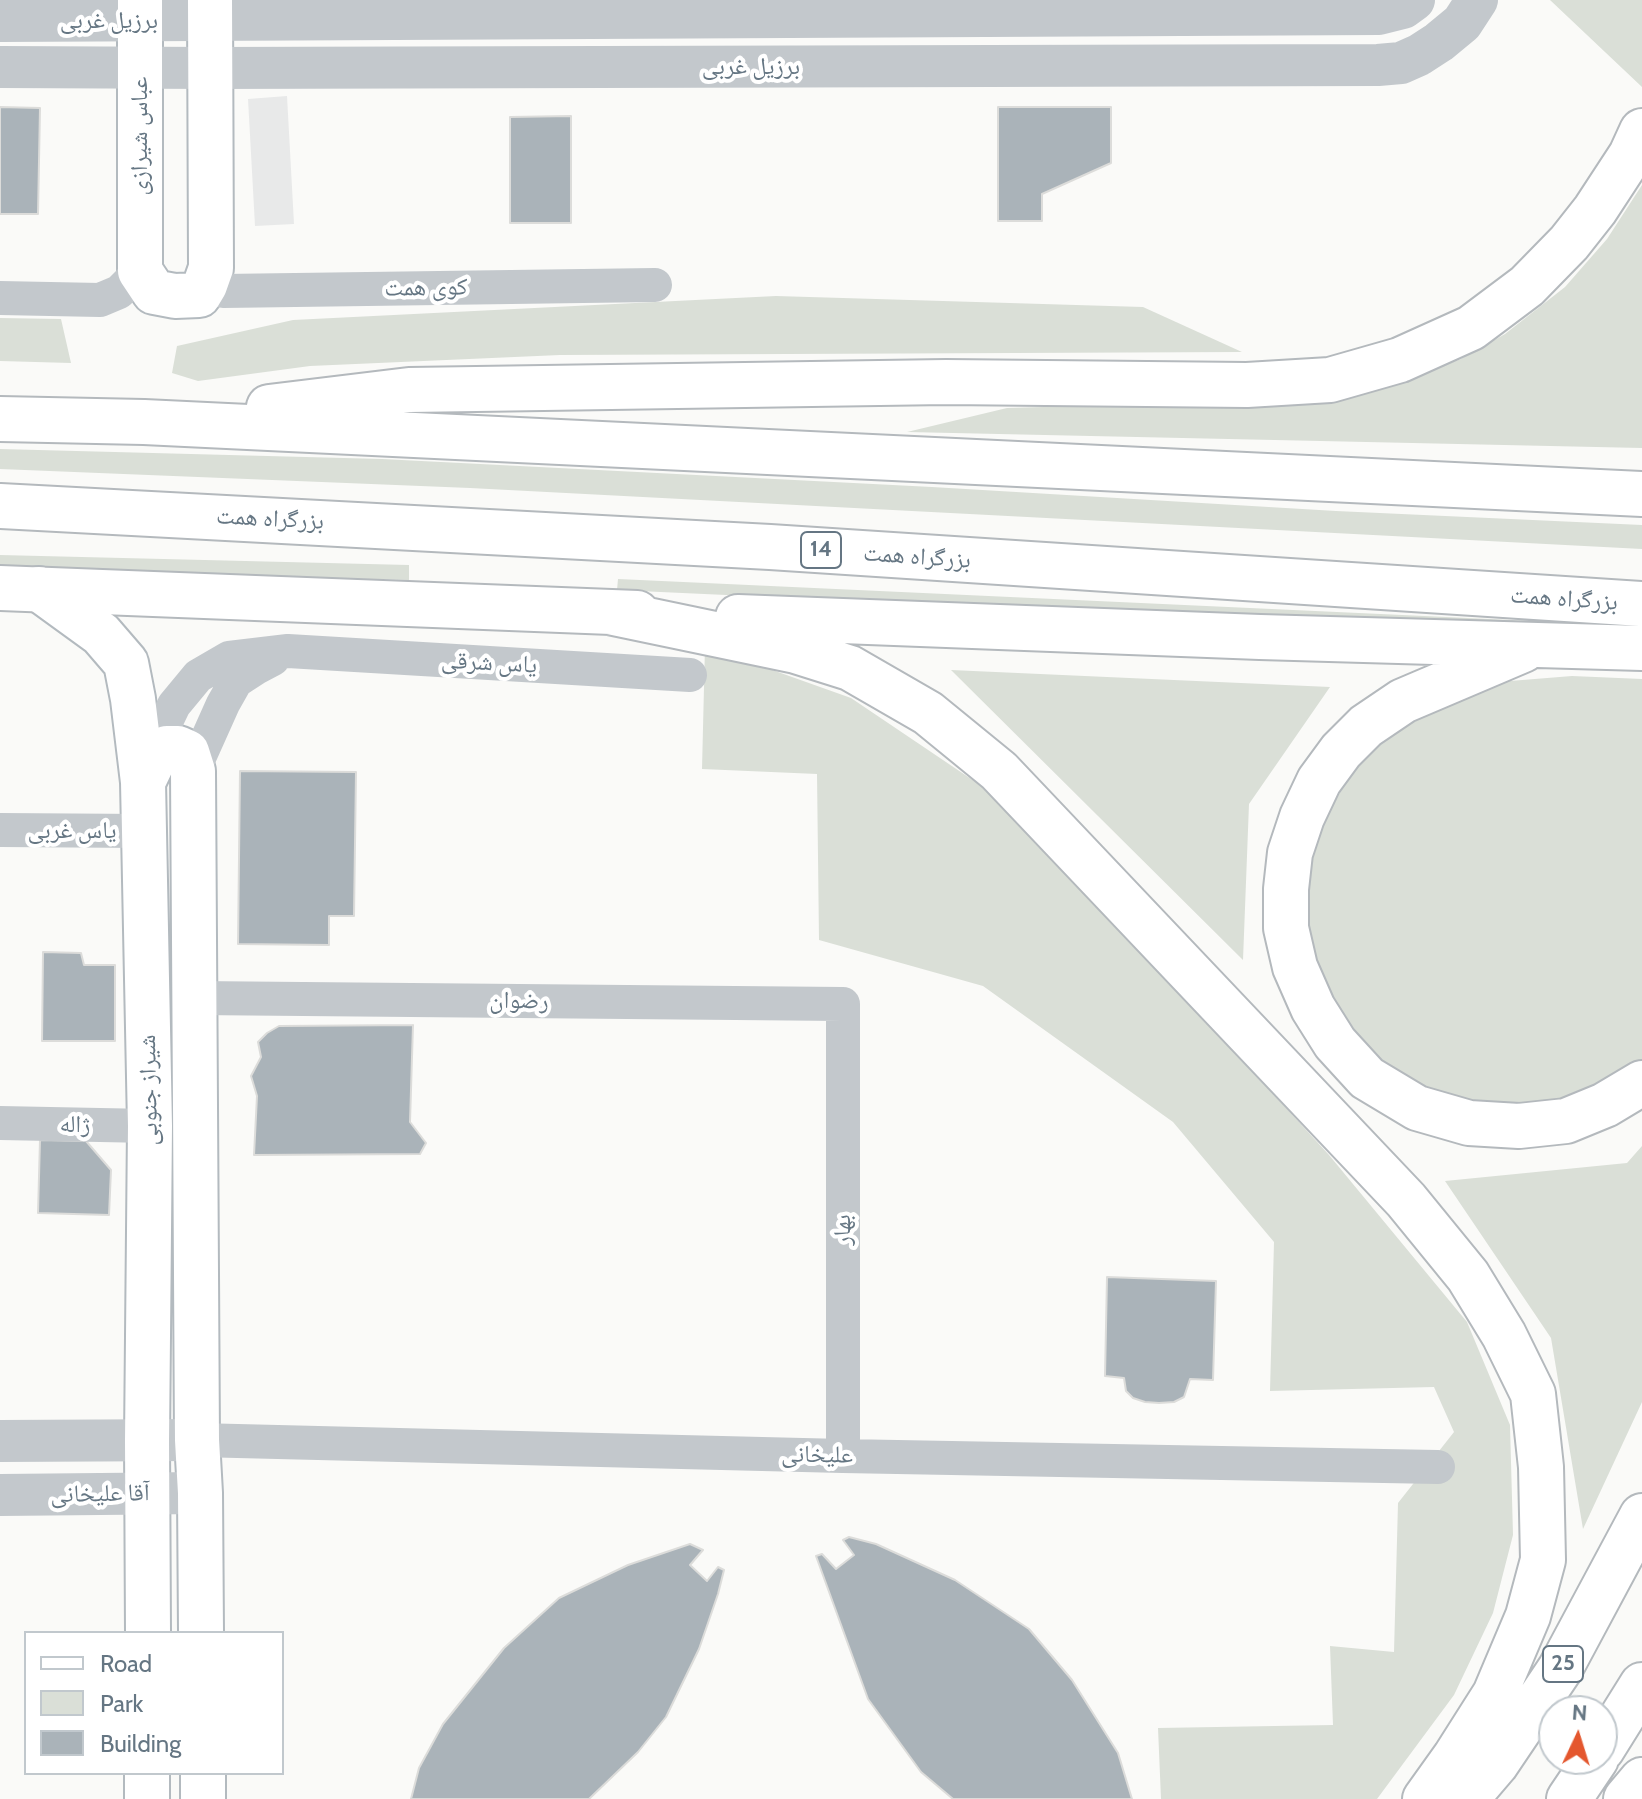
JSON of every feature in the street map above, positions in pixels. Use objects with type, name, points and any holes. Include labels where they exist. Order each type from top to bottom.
[{"type":"main road","points":[[140,271],[154,292],[175,296],[199,295],[211,268],[210,10]]},
{"type":"main road","name":"عباس شیرازی","points":[[140,11],[140,271]]},
{"type":"main road","points":[[144,422],[409,390],[946,382],[1247,385],[1330,380],[1400,360],[1471,328],[1527,286],[1569,243],[1595,210],[1631,155],[1642,131]]},
{"type":"main road","points":[[0,419],[144,422],[1642,494]]},
{"type":"main road","name":"بزرگراه همت","points":[[0,506],[770,547],[1642,604]]},
{"type":"main road","points":[[20,588],[1276,638],[1642,648]]},
{"type":"main road","name":"شیراز جنوبی","points":[[20,588],[101,634],[126,663],[133,699],[163,770],[195,998],[201,1631]]},
{"type":"main road","points":[[609,612],[810,655],[850,668],[928,713],[999,771],[1406,1200],[1468,1276],[1504,1335],[1533,1394],[1541,1467],[1543,1560],[1528,1616],[1495,1694],[1425,1799]]},
{"type":"main road","points":[[1532,646],[1403,701],[1366,726],[1341,751],[1319,781],[1290,853],[1286,928],[1295,967],[1313,1008],[1335,1043],[1367,1078],[1417,1108],[1469,1123],[1519,1126],[1566,1121],[1605,1105],[1642,1083]]},
{"type":"main road","name":"شیراز جنوبی","points":[[148,1631],[150,1126],[145,831],[163,770]]},
{"type":"main road","name":"25","points":[[1466,1799],[1496,1764],[1560,1669],[1642,1516]]},
{"type":"main road","points":[[1618,1723],[1642,1685]]},
{"type":"main road","points":[[147,1775],[147,1799]]},
{"type":"main road","points":[[203,1775],[203,1799]]},
{"type":"main road","points":[[1569,1799],[1585,1775]]},
{"type":"main road","points":[[1626,1799],[1642,1780]]},
{"type":"street","name":"برزیل غربی","points":[[0,67],[1378,65],[1401,63],[1439,42],[1462,23],[1477,0]]},
{"type":"street","name":"برزیل غربی","points":[[0,21],[140,11],[210,10],[1379,14],[1405,5]]},
{"type":"street","points":[[1405,5],[1419,55]]},
{"type":"street","name":"کوی همت","points":[[211,268],[223,291],[655,285]]},
{"type":"street","points":[[0,298],[100,300],[119,292],[140,271]]},
{"type":"street","name":"یاس شرقی","points":[[163,770],[223,704],[236,681],[288,651],[690,675]]},
{"type":"street","name":"یاس غربی","points":[[0,830],[145,831]]},
{"type":"street","name":"رضوان","points":[[195,998],[843,1004]]},
{"type":"street","name":"بهار","points":[[843,1004],[843,1456]]},
{"type":"street","name":"ژاله","points":[[0,1123],[150,1126]]},
{"type":"street","points":[[0,1441],[197,1440]]},
{"type":"street","name":"علیخانی","points":[[197,1440],[1438,1467]]},
{"type":"street","name":"آقا علیخانی","points":[[0,1495],[200,1493]]},
{"type":"shaded area","points":[[287,96],[294,224],[255,226],[248,99]]},
{"type":"green space","points":[[1550,0],[1642,0],[1642,87]]},
{"type":"green space","points":[[1642,185],[1642,448],[907,432],[1007,408],[1195,407],[1307,400],[1414,376],[1461,359],[1505,334],[1565,287],[1607,239]]},
{"type":"green space","points":[[776,296],[1143,307],[1242,352],[560,355],[310,366],[198,381],[172,373],[177,346],[293,320]]},
{"type":"green space","points":[[0,318],[61,319],[71,363],[0,361]]},
{"type":"green space","points":[[0,449],[382,459],[1642,525],[1642,549],[470,488],[0,469]]},
{"type":"green space","points":[[0,555],[409,565],[409,580],[0,572]]},
{"type":"green space","points":[[618,579],[1642,626],[1642,637],[617,590]]},
{"type":"green space","points":[[705,646],[851,698],[983,787],[1130,937],[1329,1155],[1467,1322],[1510,1425],[1513,1535],[1493,1613],[1454,1695],[1377,1799],[1161,1799],[1158,1728],[1333,1725],[1330,1646],[1394,1652],[1398,1503],[1454,1432],[1434,1387],[1270,1391],[1274,1242],[1173,1122],[983,986],[819,940],[817,774],[702,769]]},
{"type":"green space","points":[[951,670],[1330,687],[1249,804],[1243,960]]},
{"type":"green space","points":[[1572,676],[1642,679],[1642,1059],[1620,1076],[1559,1101],[1531,1107],[1471,1103],[1406,1080],[1376,1057],[1342,1020],[1318,967],[1309,935],[1306,893],[1314,850],[1328,812],[1355,768],[1388,733],[1485,683]]},
{"type":"green space","points":[[1642,1146],[1642,1402],[1583,1529],[1551,1338],[1445,1181],[1627,1163]]},
{"type":"building","points":[[0,107],[40,108],[38,214],[0,214]]},
{"type":"building","points":[[998,107],[1111,107],[1111,163],[1042,194],[1042,221],[998,221]]},
{"type":"building","points":[[571,116],[571,223],[510,223],[510,117]]},
{"type":"building","points":[[240,771],[356,772],[354,916],[329,916],[329,945],[238,944]]},
{"type":"building","points":[[43,952],[81,953],[84,965],[115,965],[115,1041],[42,1041]]},
{"type":"building","points":[[413,1025],[410,1122],[426,1143],[420,1154],[254,1155],[257,1096],[251,1076],[261,1057],[258,1042],[267,1033],[279,1026]]},
{"type":"building","points":[[40,1140],[86,1141],[111,1170],[109,1215],[38,1213]]},
{"type":"building","points":[[1107,1277],[1216,1281],[1213,1380],[1190,1379],[1184,1397],[1174,1402],[1159,1403],[1133,1398],[1126,1391],[1124,1378],[1105,1376]]},
{"type":"building","points":[[849,1537],[876,1544],[955,1580],[1029,1629],[1072,1680],[1118,1753],[1132,1799],[953,1799],[921,1772],[868,1699],[816,1556],[822,1554],[836,1569],[854,1555],[843,1540]]},
{"type":"building","points":[[690,1544],[703,1550],[690,1565],[707,1581],[718,1567],[724,1570],[699,1649],[666,1717],[638,1752],[589,1799],[411,1799],[419,1768],[443,1724],[504,1648],[559,1598],[628,1565]]}]
